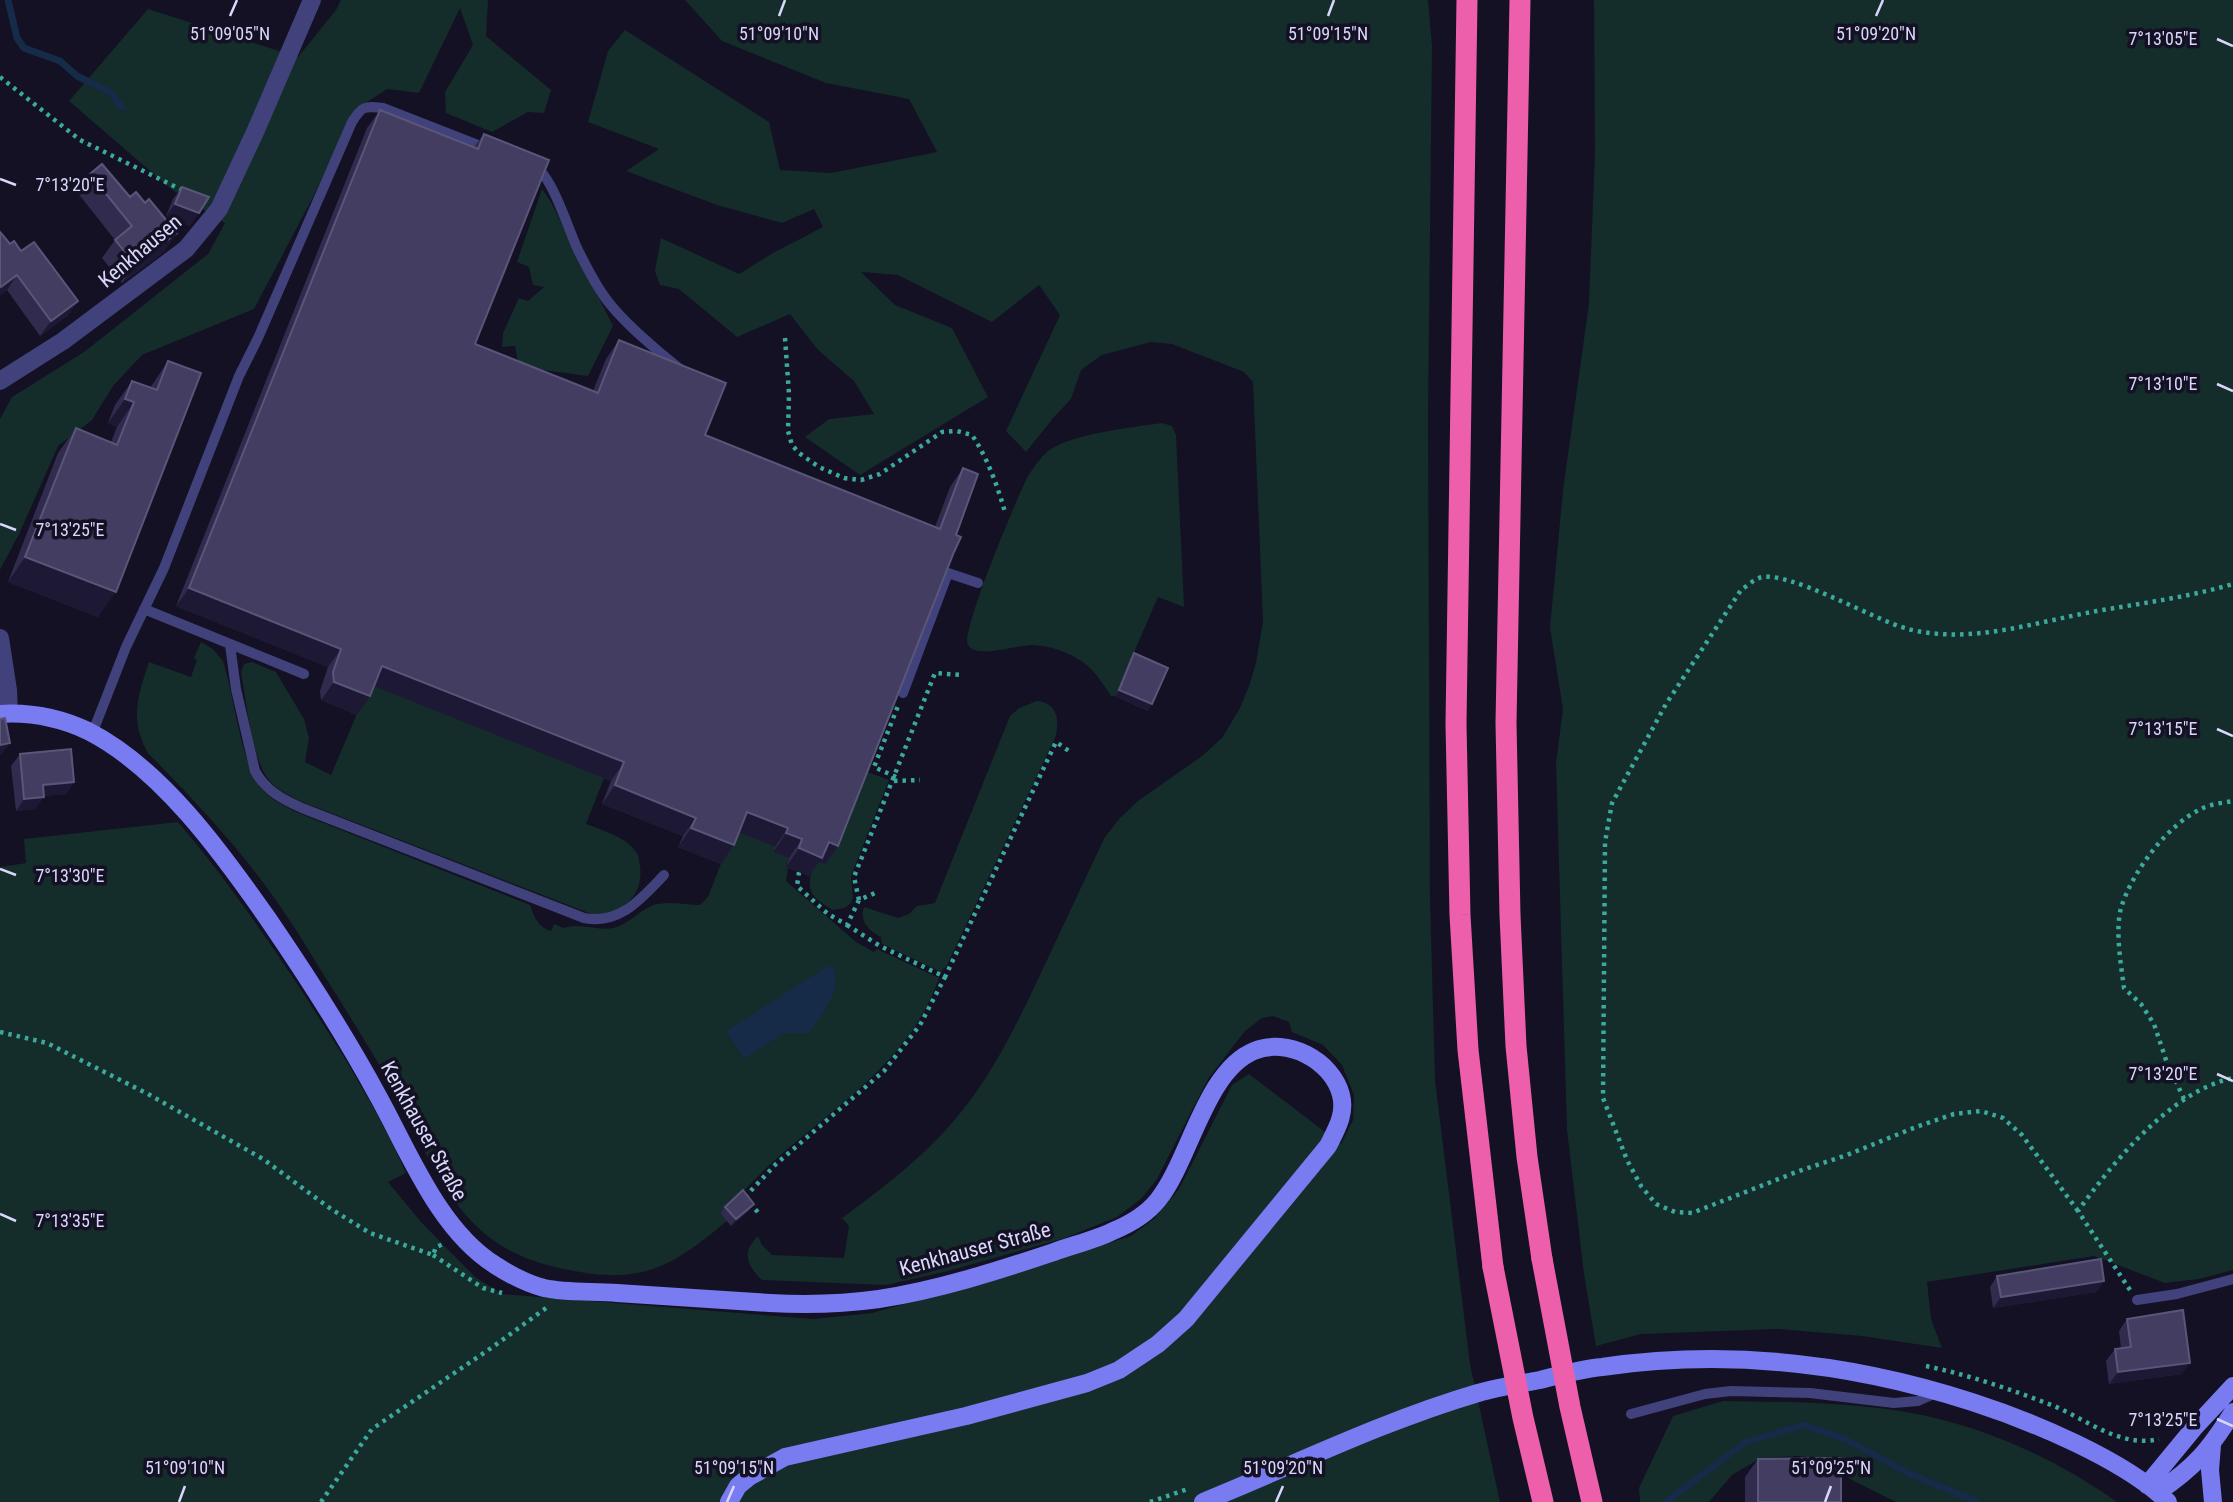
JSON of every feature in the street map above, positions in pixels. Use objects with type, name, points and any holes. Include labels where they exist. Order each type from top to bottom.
[{"type":"highway","points":[[1467,0],[1457,751],[1460,915],[1468,1050],[1493,1267],[1543,1502]]},
{"type":"highway","points":[[1520,0],[1506,723],[1516,1046],[1527,1157],[1542,1259],[1570,1407],[1592,1502]]},
{"type":"street","name":"Kenkhausen","points":[[0,381],[64,341],[186,248],[211,219],[219,209],[256,130],[312,0]]},
{"type":"street","points":[[0,638],[8,690],[4,714]]},
{"type":"street","name":"Kenkhauser Straße","points":[[4,714],[48,717],[92,734],[130,760],[162,787],[241,880],[329,1012],[441,1212],[468,1244],[491,1263],[543,1288],[780,1304],[834,1303],[880,1298],[941,1285],[1110,1233],[1142,1216],[1158,1200],[1174,1174],[1215,1089],[1232,1066],[1255,1050],[1277,1047],[1302,1051],[1319,1062],[1331,1076],[1341,1095],[1342,1118],[1328,1146],[1186,1319],[1158,1344],[1119,1370],[1076,1386],[966,1416],[785,1457],[749,1477],[738,1486],[729,1502]]},
{"type":"street","points":[[1203,1502],[1349,1440],[1479,1392],[1600,1367],[1685,1360],[1767,1361],[1840,1369],[1939,1392],[2025,1421],[2084,1448],[2158,1493]]},
{"type":"street","points":[[2158,1493],[2194,1428],[2233,1386]]},
{"type":"street","points":[[2158,1493],[2187,1472],[2212,1445],[2233,1412]]},
{"type":"street","points":[[2212,1445],[2210,1471],[2213,1502]]},
{"type":"lane","points":[[92,734],[126,647],[164,568],[239,376],[352,122],[360,110],[366,106],[383,108],[503,154]]},
{"type":"lane","points":[[523,161],[539,168],[547,178],[578,249],[609,303],[687,375]]},
{"type":"lane","points":[[903,693],[948,573],[978,583]]},
{"type":"lane","points":[[144,609],[304,674]]},
{"type":"lane","points":[[230,645],[236,689],[255,771],[260,780],[278,797],[584,918],[601,920],[619,915],[644,896],[664,875]]},
{"type":"lane","points":[[2137,1300],[2177,1294],[2233,1279]]},
{"type":"lane","points":[[1631,1414],[1705,1394],[1731,1391],[1810,1393],[1894,1403],[1918,1401],[1939,1392]]},
{"type":"path","points":[[0,77],[80,139],[184,191]]},
{"type":"path","points":[[785,338],[789,394],[788,431],[792,445],[799,453],[819,467],[844,478],[861,480],[880,474],[942,432],[957,431],[972,435],[984,454],[1005,512]]},
{"type":"path","points":[[2137,1300],[2078,1211],[2022,1135],[2003,1118],[1981,1111],[1954,1115],[1916,1126],[1692,1213],[1675,1212],[1656,1205],[1641,1186],[1627,1160],[1603,1098],[1605,842],[1612,803],[1666,704],[1741,590],[1759,577],[1783,578],[1906,629],[1942,635],[1989,633],[2233,584]]},
{"type":"path","points":[[847,925],[859,900],[855,877],[935,673],[961,675]]},
{"type":"path","points":[[874,767],[898,705]]},
{"type":"path","points":[[761,1216],[744,1197],[776,1164],[884,1071],[920,1025],[1056,743],[1069,751]]},
{"type":"path","points":[[865,764],[895,779],[920,780]]},
{"type":"path","points":[[2184,1099],[2154,1024],[2141,1004],[2124,988],[2119,942],[2120,909],[2137,873],[2171,830],[2202,808],[2233,801]]},
{"type":"path","points":[[799,872],[797,886],[828,914],[880,946],[945,977]]},
{"type":"path","points":[[859,900],[875,893]]},
{"type":"path","points":[[0,1032],[47,1043],[148,1094],[263,1159],[331,1209],[370,1233],[433,1255],[483,1288],[509,1295]]},
{"type":"path","points":[[2078,1211],[2118,1160],[2160,1119],[2184,1099],[2222,1080],[2233,1078]]},
{"type":"path","points":[[433,1255],[436,1247],[454,1240],[457,1231]]},
{"type":"path","points":[[321,1502],[372,1429],[548,1307],[535,1303]]},
{"type":"green space","points":[[341,0],[488,0],[486,36],[551,90],[544,113],[528,112],[492,132],[446,113],[445,92],[473,45],[460,8],[419,93],[387,89],[355,110],[254,309],[142,355],[113,386],[92,420],[58,446],[0,570],[0,419],[12,397],[84,352],[208,254],[225,223],[171,189],[69,101],[148,9],[298,57]]},
{"type":"green space","points":[[685,0],[1428,0],[1432,46],[1428,416],[1430,900],[1435,1080],[1470,1364],[1500,1502],[0,1502],[0,867],[26,863],[24,839],[178,822],[254,920],[355,1075],[406,1173],[388,1182],[421,1222],[475,1277],[502,1294],[813,1319],[872,1313],[1131,1236],[1155,1218],[1179,1189],[1232,1085],[1249,1074],[1341,1144],[1353,1120],[1354,1095],[1342,1065],[1323,1045],[1292,1032],[1289,1022],[1273,1016],[1262,1018],[1245,1031],[1208,1079],[1157,1179],[1141,1199],[1117,1217],[1065,1238],[948,1271],[886,1285],[762,1280],[750,1264],[749,1248],[758,1236],[762,1245],[772,1255],[844,1258],[849,1226],[842,1218],[926,1150],[965,1107],[990,1071],[1022,1013],[1105,837],[1138,801],[1202,756],[1222,738],[1240,708],[1256,663],[1263,621],[1253,382],[1244,372],[1172,344],[1151,342],[1102,355],[1081,370],[1071,399],[1026,452],[1006,431],[1060,315],[1039,285],[992,322],[898,275],[861,272],[895,305],[952,328],[988,397],[860,475],[805,437],[829,419],[874,414],[854,381],[818,350],[790,314],[737,337],[679,289],[660,285],[655,271],[661,238],[739,274],[823,227],[814,209],[782,223],[717,205],[626,171],[659,149],[588,122],[608,51],[625,30],[769,122],[780,170],[831,173],[937,152],[909,99],[826,83],[722,41]]},
{"type":"green space","points":[[1594,0],[2233,0],[2233,1270],[2199,1279],[2165,1283],[2094,1256],[1927,1282],[1931,1319],[1942,1348],[1862,1336],[1778,1329],[1641,1334],[1596,1346],[1584,1274],[1567,1130],[1556,763],[1563,709],[1550,628],[1563,490],[1589,303],[1595,153]]},
{"type":"green space","points":[[542,189],[613,326],[588,376],[519,367],[515,346],[502,347],[503,333],[519,298],[528,301],[544,287],[533,285],[529,267],[517,262]]},
{"type":"green space","points":[[1162,423],[1172,426],[1176,435],[1184,607],[1158,597],[1115,696],[1111,696],[1088,667],[1073,656],[1060,651],[1027,645],[980,651],[968,645],[968,635],[981,591],[1022,488],[1040,460],[1048,451],[1071,440]]},
{"type":"green space","points":[[201,642],[213,649],[223,661],[243,746],[254,777],[268,795],[296,812],[530,905],[535,918],[551,931],[554,924],[564,928],[613,928],[657,904],[700,905],[708,897],[734,830],[775,846],[789,858],[786,881],[856,942],[939,978],[926,1007],[910,1033],[869,1080],[775,1160],[720,1213],[727,1221],[672,1261],[637,1273],[595,1274],[543,1264],[500,1245],[468,1217],[440,1179],[379,1064],[279,905],[227,838],[148,753],[142,741],[137,708],[149,662],[191,677],[197,660],[194,658]]},
{"type":"green space","points":[[252,662],[276,672],[304,719],[309,738],[305,762],[331,775],[365,695],[367,683],[604,778],[586,824],[622,839],[634,849],[640,866],[639,886],[635,894],[622,907],[594,915],[300,801],[283,792],[262,770],[254,743],[241,672],[244,664]]},
{"type":"green space","points":[[1037,701],[1049,705],[1056,714],[1055,738],[947,965],[941,972],[882,944],[881,937],[864,922],[864,907],[898,918],[909,914],[917,906],[935,903],[1010,716],[1019,708]]},
{"type":"green space","points":[[862,770],[889,780],[851,876],[851,903],[845,908],[833,910],[813,895],[810,877],[816,860],[824,864]]},
{"type":"green space","points":[[1723,1401],[1862,1406],[1943,1420],[1989,1434],[2034,1453],[2117,1502],[1896,1502],[1848,1478],[1851,1473],[1826,1459],[1797,1456],[1761,1458],[1732,1475],[1709,1502],[1640,1502],[1639,1488],[1673,1416]]},
{"type":"water","points":[[826,967],[833,967],[836,984],[830,1002],[809,1033],[784,1033],[744,1059],[726,1031]]},
{"type":"building","points":[[380,110],[478,149],[484,134],[549,160],[475,344],[598,393],[619,340],[726,383],[705,435],[940,529],[963,468],[978,474],[956,535],[961,537],[838,846],[829,842],[822,858],[799,848],[802,839],[786,833],[788,828],[747,812],[734,845],[691,828],[696,818],[615,785],[624,762],[382,666],[370,696],[334,682],[333,672],[341,649],[189,588]]},
{"type":"building","points":[[102,164],[130,197],[136,192],[145,203],[149,199],[177,233],[135,264],[115,240],[132,226],[90,174]]},
{"type":"building","points":[[182,187],[209,197],[199,213],[175,204]]},
{"type":"building","points":[[0,232],[10,244],[14,241],[21,251],[34,242],[78,301],[51,321],[17,275],[1,287]]},
{"type":"building","points":[[168,361],[201,373],[116,592],[25,557],[76,428],[117,445],[134,402],[125,399],[132,381],[157,390]]},
{"type":"building","points":[[1134,653],[1168,668],[1152,704],[1119,690]]},
{"type":"building","points":[[5,718],[10,743],[0,745],[0,719]]},
{"type":"building","points":[[71,749],[74,782],[43,785],[44,797],[24,799],[20,754]]},
{"type":"building","points":[[743,1190],[754,1204],[736,1219],[725,1207]]},
{"type":"building","points":[[2101,1259],[2104,1281],[2001,1297],[1997,1276]]},
{"type":"building","points":[[2183,1310],[2190,1363],[2118,1372],[2115,1349],[2131,1347],[2127,1319]]},
{"type":"building","points":[[1841,1458],[1841,1502],[1758,1502],[1758,1459]]},
{"type":"waterway","points":[[8,0],[17,38],[24,48],[60,61],[77,76],[110,92],[122,107]]},
{"type":"waterway","points":[[1666,1502],[1746,1442],[1804,1425],[1847,1440],[1908,1473],[1977,1502]]}]
